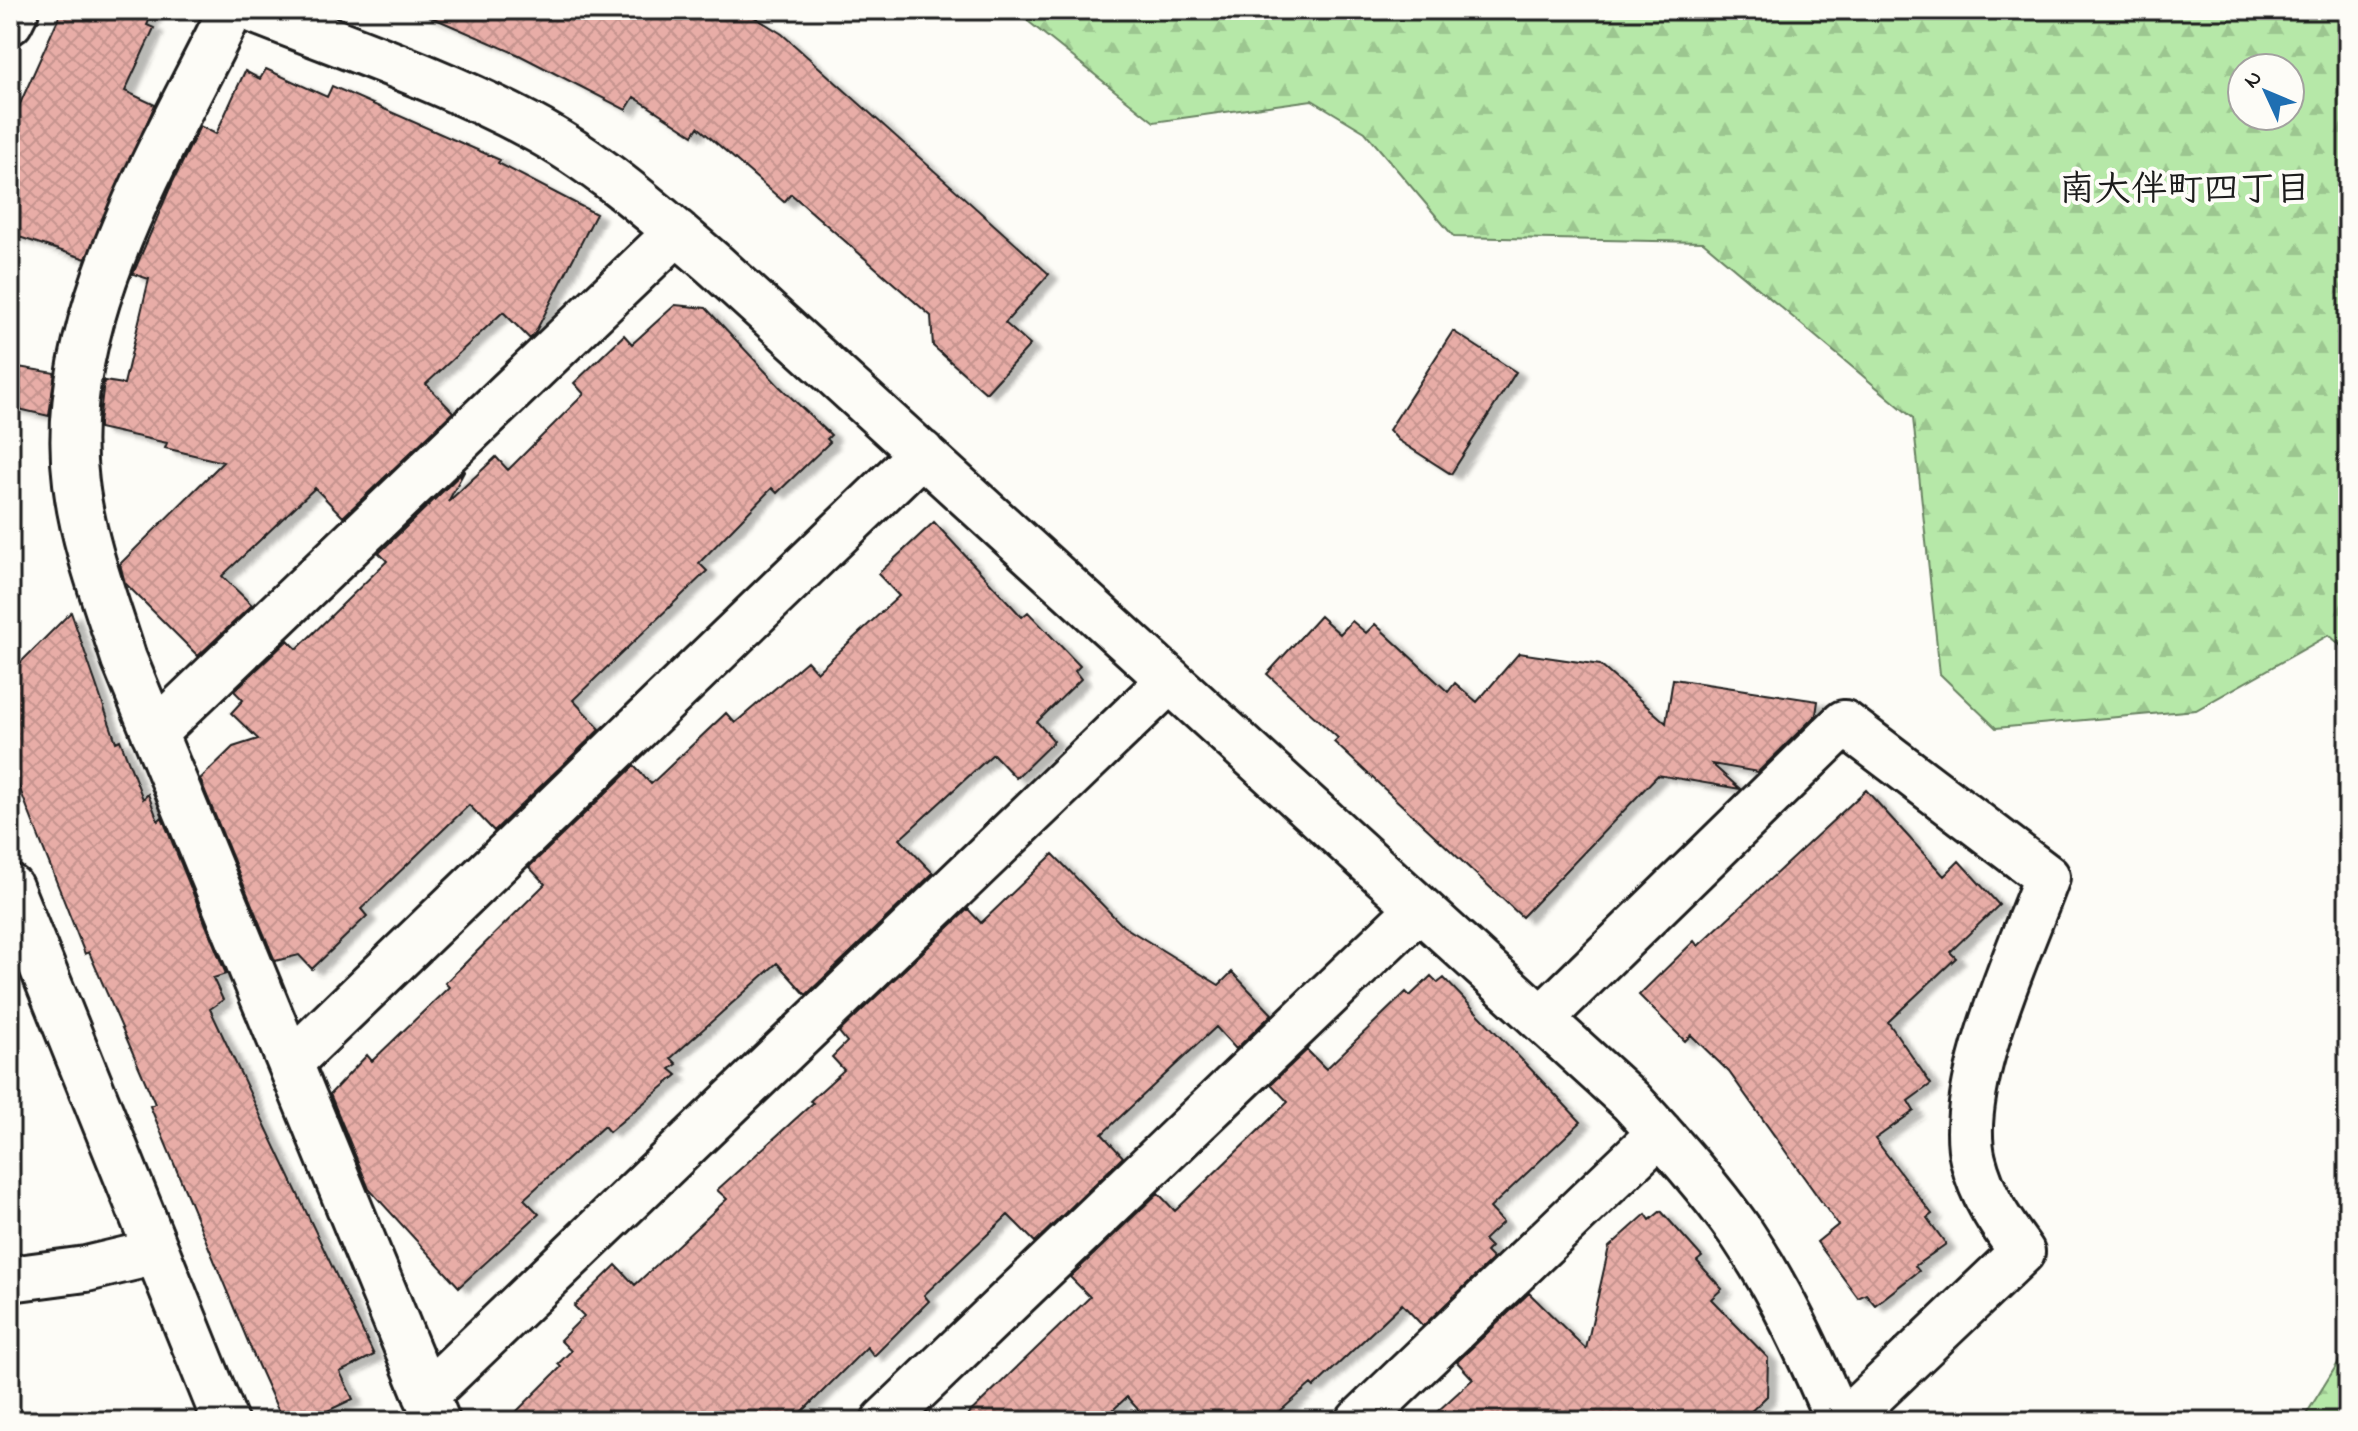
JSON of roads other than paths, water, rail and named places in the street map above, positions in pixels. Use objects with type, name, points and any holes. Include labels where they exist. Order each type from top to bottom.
[{"type":"street","points":[[10,22],[16,10]]},
{"type":"street","points":[[231,10],[116,247],[89,320],[73,411],[76,483],[90,550],[124,659],[432,1408],[1170,680]]},
{"type":"street","points":[[253,10],[463,94],[532,127],[601,172],[677,232],[1631,1101],[1742,1234],[1815,1366],[1838,1421]]},
{"type":"street","points":[[154,733],[677,232]]},
{"type":"street","points":[[290,1063],[922,453]]},
{"type":"street","points":[[1541,1019],[1844,723],[2047,877],[1983,1052],[1970,1127],[1972,1157],[1991,1211],[2022,1252],[1845,1421]]},
{"type":"street","points":[[10,887],[225,1421]]},
{"type":"street","points":[[884,1421],[1419,908]]},
{"type":"street","points":[[1359,1421],[1660,1133]]},
{"type":"street","points":[[10,1279],[86,1269],[157,1252]]},
{"type":"district","name":"南大伴町四丁目","points":[[2185,187]]}]
